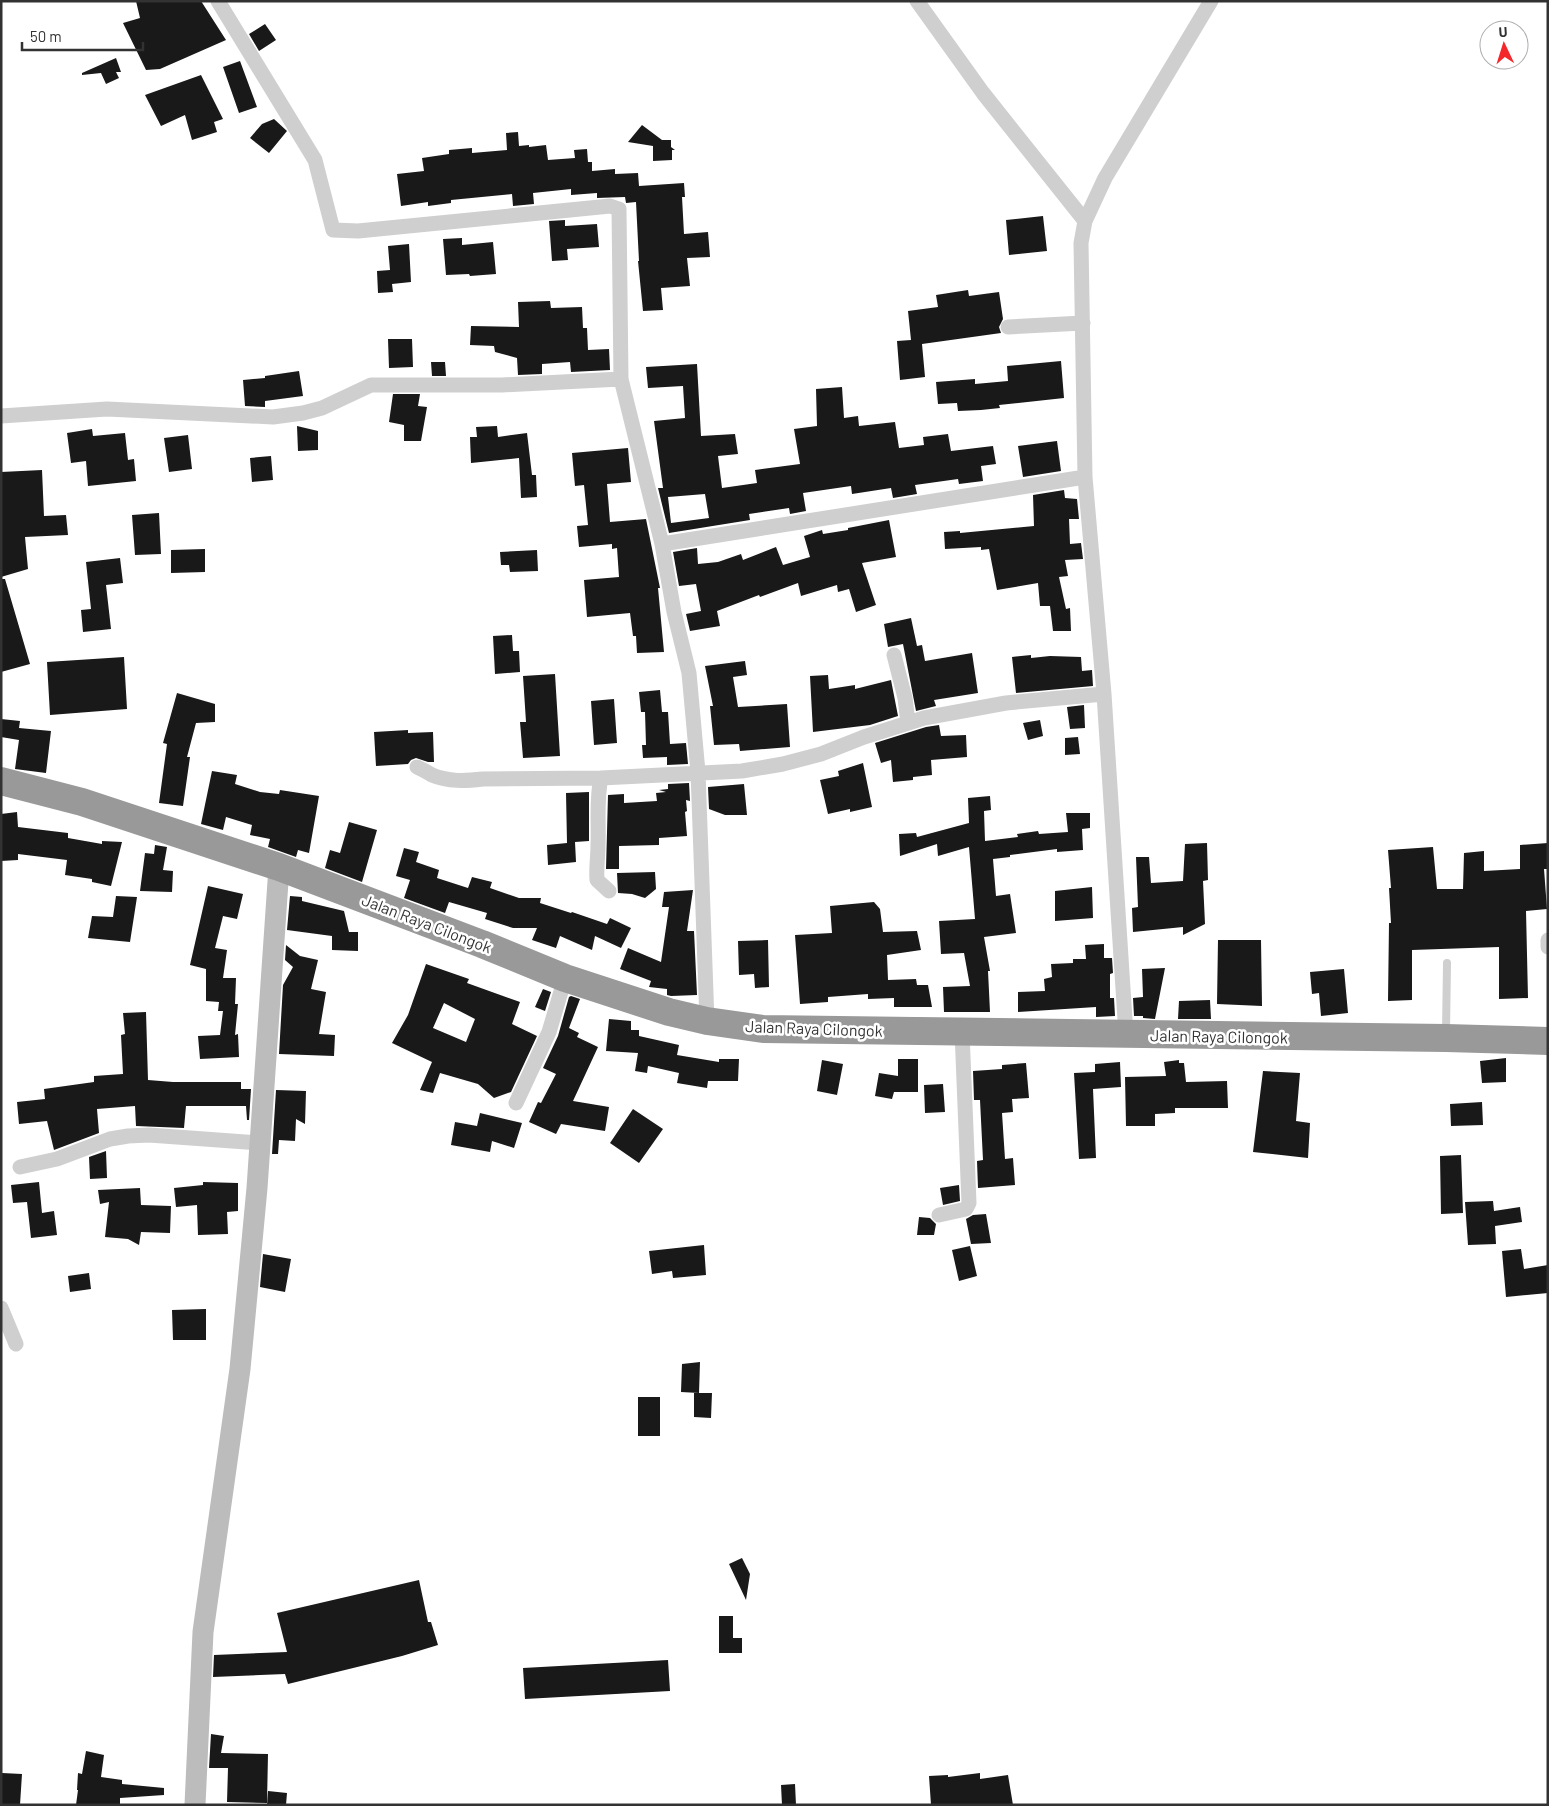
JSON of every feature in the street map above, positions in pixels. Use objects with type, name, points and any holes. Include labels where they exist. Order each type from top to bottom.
[{"type":"highway","name":"Jalan Raya Cilongok","points":[[1,781],[82,802],[279,868],[482,944],[565,978],[669,1012],[707,1021],[763,1029],[1548,1041]]},
{"type":"street","points":[[218,1],[315,160],[333,230],[358,231],[610,206],[619,208],[621,379],[662,544],[674,612],[689,673],[698,772],[707,1021]]},
{"type":"street","points":[[917,1],[983,92],[1085,221]]},
{"type":"street","points":[[1126,1035],[1104,694],[1085,477],[1081,243],[1085,221],[1106,178],[1211,1]]},
{"type":"street","points":[[1008,327],[1083,323]]},
{"type":"street","points":[[1,416],[107,409],[273,417],[322,408],[371,385],[502,385],[621,379]]},
{"type":"street","points":[[662,544],[1085,477]]},
{"type":"street","points":[[894,655],[905,698],[908,723]]},
{"type":"street","points":[[418,767],[433,775],[464,781],[483,779],[601,778],[742,771],[783,764],[821,754],[864,737],[924,718],[1006,703],[1104,694]]},
{"type":"street","points":[[601,778],[596,870],[597,880],[609,891]]},
{"type":"street","points":[[195,1805],[203,1632],[240,1369],[257,1188],[279,868]]},
{"type":"street","points":[[1548,940],[1548,947]]},
{"type":"street","points":[[516,1102],[548,1032],[565,978]]},
{"type":"street","points":[[939,1215],[966,1209],[969,1203],[962,1032]]},
{"type":"street","points":[[20,1167],[57,1159],[110,1139],[128,1136],[150,1135],[259,1143]]},
{"type":"street","points":[[1,1308],[16,1344]]},
{"type":"lane","points":[[1446,1038],[1447,963]]},
{"type":"building","points":[[136,1],[201,1],[226,40],[160,69],[146,70],[123,23],[140,18]]},
{"type":"building","points":[[265,24],[276,40],[259,51],[249,34]]},
{"type":"building","points":[[116,58],[121,72],[116,72],[119,78],[106,84],[101,73],[82,75],[82,73]]},
{"type":"building","points":[[240,61],[257,107],[239,113],[223,67]]},
{"type":"building","points":[[201,75],[223,119],[214,122],[217,132],[192,140],[185,115],[161,126],[145,95]]},
{"type":"building","points":[[274,119],[287,131],[269,153],[250,138],[262,124]]},
{"type":"building","points":[[642,125],[662,140],[671,140],[671,147],[675,150],[672,150],[672,160],[653,161],[653,146],[628,142]]},
{"type":"building","points":[[518,132],[519,146],[546,145],[548,160],[575,158],[574,150],[587,149],[588,162],[592,162],[592,171],[615,169],[615,174],[638,173],[639,186],[684,183],[685,197],[682,197],[684,234],[708,232],[710,257],[687,258],[690,286],[661,288],[663,310],[643,311],[638,261],[636,202],[626,203],[625,197],[597,198],[597,193],[571,195],[571,189],[533,193],[534,204],[513,206],[512,194],[451,200],[451,203],[428,206],[428,202],[401,206],[397,174],[424,171],[422,158],[449,154],[449,150],[472,148],[472,153],[507,150],[506,133]]},
{"type":"building","points":[[1043,216],[1047,251],[1009,255],[1006,220]]},
{"type":"building","points":[[565,220],[565,226],[597,224],[599,247],[567,249],[568,260],[552,261],[549,221]]},
{"type":"building","points":[[462,238],[462,245],[493,242],[496,274],[446,275],[443,239]]},
{"type":"building","points":[[409,244],[411,282],[392,284],[393,292],[378,293],[377,271],[390,270],[388,246]]},
{"type":"building","points":[[968,290],[969,296],[999,292],[1003,319],[999,327],[1001,333],[922,344],[925,377],[900,380],[897,341],[911,340],[908,311],[938,307],[936,295]]},
{"type":"building","points":[[550,301],[551,308],[582,307],[583,328],[587,328],[588,350],[609,349],[610,370],[571,372],[570,362],[542,364],[542,374],[518,375],[517,358],[495,352],[494,346],[470,345],[471,326],[519,327],[518,302]]},
{"type":"building","points":[[388,339],[412,339],[413,367],[389,368]]},
{"type":"building","points":[[1061,361],[1064,398],[999,405],[1000,408],[981,410],[958,411],[957,403],[938,404],[936,382],[975,379],[975,384],[1008,381],[1007,366]]},
{"type":"building","points":[[431,362],[445,362],[446,376],[432,376]]},
{"type":"building","points":[[697,364],[701,436],[735,434],[738,454],[718,456],[722,488],[757,483],[755,470],[800,464],[794,429],[817,426],[816,389],[842,387],[844,418],[858,416],[859,426],[895,422],[899,448],[924,445],[923,437],[948,434],[951,451],[993,446],[996,464],[981,466],[983,481],[959,484],[958,479],[915,485],[917,494],[893,498],[891,488],[852,494],[851,486],[803,493],[806,511],[790,514],[789,508],[749,514],[750,520],[669,533],[658,488],[663,488],[654,421],[685,418],[683,386],[648,388],[646,367]],"holes":[[[705,494],[709,518],[671,523],[668,497]]]},
{"type":"building","points":[[299,371],[303,396],[265,401],[265,407],[245,406],[243,380],[265,378],[265,376]]},
{"type":"building","points":[[393,394],[420,394],[418,406],[427,407],[421,441],[404,441],[404,425],[389,422]]},
{"type":"building","points":[[297,426],[318,431],[318,450],[298,451]]},
{"type":"building","points":[[497,426],[498,437],[527,433],[532,475],[536,475],[537,497],[521,498],[519,458],[471,463],[470,437],[477,437],[476,427]]},
{"type":"building","points":[[92,429],[93,436],[125,433],[128,460],[134,459],[136,481],[88,486],[86,461],[71,463],[67,433]]},
{"type":"building","points":[[188,435],[192,469],[169,472],[164,438]]},
{"type":"building","points":[[1057,441],[1061,471],[1023,477],[1018,446]]},
{"type":"building","points":[[628,448],[631,482],[607,484],[610,522],[646,519],[660,588],[658,588],[664,652],[637,653],[636,636],[633,636],[630,613],[587,617],[584,580],[619,577],[617,548],[612,549],[612,544],[579,547],[577,526],[588,525],[584,485],[575,486],[572,453]]},
{"type":"building","points":[[271,456],[273,480],[252,482],[250,458]]},
{"type":"building","points":[[42,470],[44,516],[66,515],[68,535],[25,537],[28,569],[1,577],[1,472]]},
{"type":"building","points":[[1064,490],[1065,498],[1077,499],[1079,519],[1069,519],[1070,544],[1081,543],[1083,559],[1065,560],[1068,576],[1059,577],[1066,609],[1070,608],[1071,631],[1053,631],[1050,606],[1040,606],[1038,583],[997,590],[989,549],[981,550],[981,547],[945,549],[944,532],[960,531],[960,533],[1034,526],[1033,495]]},
{"type":"building","points":[[159,513],[161,554],[135,555],[132,515]]},
{"type":"building","points":[[889,520],[896,557],[862,563],[876,605],[856,612],[849,589],[838,592],[837,585],[801,596],[798,583],[717,611],[720,626],[690,631],[686,614],[701,611],[696,584],[679,586],[673,552],[697,548],[698,564],[718,562],[741,554],[743,560],[776,547],[783,565],[810,557],[804,536],[822,530],[823,534]]},
{"type":"building","points":[[205,549],[205,572],[171,573],[171,550]]},
{"type":"building","points":[[537,550],[538,571],[510,572],[509,565],[501,565],[500,552]]},
{"type":"building","points":[[120,558],[123,583],[106,585],[111,629],[83,632],[81,610],[91,609],[86,562]]},
{"type":"building","points":[[1,579],[5,579],[30,664],[1,672]]},
{"type":"building","points":[[911,618],[917,646],[922,645],[925,661],[972,653],[978,693],[934,700],[936,706],[916,711],[903,644],[888,647],[884,624]]},
{"type":"building","points":[[512,635],[513,651],[519,651],[520,672],[495,674],[493,636]]},
{"type":"building","points":[[1031,655],[1031,658],[1050,656],[1081,657],[1082,671],[1092,670],[1093,686],[1016,693],[1012,657]]},
{"type":"building","points":[[124,657],[127,709],[50,715],[47,662]]},
{"type":"building","points":[[745,661],[747,675],[733,677],[738,707],[787,704],[790,747],[740,751],[739,744],[714,745],[710,706],[713,706],[705,666]]},
{"type":"building","points":[[555,674],[560,756],[523,758],[520,722],[526,722],[523,676]]},
{"type":"building","points":[[828,675],[829,689],[855,685],[855,689],[891,680],[898,716],[870,725],[813,732],[810,676]]},
{"type":"building","points":[[660,690],[662,712],[668,712],[670,744],[686,743],[688,764],[667,765],[667,757],[643,758],[642,745],[646,745],[645,712],[641,712],[639,692]]},
{"type":"building","points":[[177,693],[215,704],[215,722],[196,723],[187,757],[190,757],[183,806],[159,803],[167,744],[163,743]]},
{"type":"building","points":[[614,699],[617,743],[594,745],[591,701]]},
{"type":"building","points":[[1084,705],[1085,728],[1070,729],[1067,707]]},
{"type":"building","points":[[1,719],[20,721],[19,728],[51,731],[46,773],[15,769],[19,740],[1,737]]},
{"type":"building","points":[[1040,720],[1043,736],[1028,740],[1023,723]]},
{"type":"building","points":[[939,725],[941,736],[966,735],[967,757],[931,760],[932,775],[913,777],[913,780],[893,782],[891,760],[881,763],[875,743],[926,727]]},
{"type":"building","points":[[408,730],[408,733],[433,732],[434,762],[416,758],[408,764],[376,766],[374,732]]},
{"type":"building","points":[[1078,737],[1080,754],[1065,755],[1065,738]]},
{"type":"building","points":[[863,763],[872,807],[828,814],[820,780],[839,776],[838,771]]},
{"type":"building","points":[[212,771],[237,775],[235,784],[260,792],[279,794],[280,790],[319,796],[309,853],[298,850],[296,857],[268,847],[270,839],[250,835],[252,825],[226,817],[223,830],[201,824]]},
{"type":"building","points":[[689,783],[690,801],[686,800],[687,811],[685,812],[687,836],[659,838],[659,845],[619,846],[619,869],[606,869],[608,795],[624,794],[624,803],[657,801],[656,793],[666,792],[659,790],[668,789],[668,784]]},
{"type":"building","points":[[744,784],[747,815],[725,815],[709,809],[708,787]]},
{"type":"building","points":[[589,792],[589,841],[575,842],[576,862],[548,865],[547,845],[567,843],[566,793]]},
{"type":"building","points":[[990,796],[991,810],[984,811],[985,841],[1018,837],[1017,834],[1038,831],[1039,834],[1068,832],[1066,813],[1090,813],[1090,828],[1082,829],[1083,850],[1057,852],[1057,849],[993,859],[996,896],[1010,894],[1016,933],[984,937],[990,971],[988,971],[990,1012],[944,1012],[943,987],[970,986],[964,953],[941,954],[939,921],[975,919],[969,847],[938,856],[937,844],[900,856],[899,834],[916,833],[917,837],[969,823],[968,798]]},
{"type":"building","points":[[17,812],[18,827],[68,833],[68,838],[102,844],[102,841],[122,842],[111,886],[92,882],[92,879],[65,875],[67,860],[18,854],[18,860],[1,861],[1,814]]},
{"type":"building","points":[[349,822],[377,830],[362,882],[325,868],[330,850],[340,853]]},
{"type":"building","points":[[1207,843],[1208,880],[1203,881],[1205,924],[1183,935],[1183,927],[1133,932],[1132,908],[1138,907],[1136,857],[1149,857],[1151,883],[1183,881],[1185,844]]},
{"type":"building","points":[[1548,843],[1548,869],[1544,869],[1547,909],[1526,911],[1528,998],[1499,999],[1499,947],[1412,950],[1412,1000],[1388,1001],[1389,923],[1391,923],[1389,888],[1391,888],[1388,850],[1433,847],[1437,889],[1463,889],[1464,853],[1484,851],[1484,871],[1520,869],[1520,845]]},
{"type":"building","points":[[155,845],[167,847],[163,870],[173,871],[172,892],[140,891],[145,853],[154,854]]},
{"type":"building","points":[[404,848],[419,852],[416,862],[439,870],[437,878],[468,888],[472,877],[492,882],[490,888],[519,898],[541,898],[540,903],[607,924],[610,918],[631,928],[621,948],[595,936],[592,950],[560,936],[556,948],[532,940],[537,928],[513,928],[485,919],[487,913],[449,902],[445,913],[404,898],[410,880],[396,876]]},
{"type":"building","points":[[655,872],[656,889],[645,898],[632,894],[618,893],[617,873]]},
{"type":"building","points":[[208,886],[243,894],[237,919],[223,916],[215,948],[227,950],[223,978],[236,978],[235,1004],[238,1004],[235,1035],[238,1034],[239,1057],[200,1059],[198,1036],[220,1035],[223,1011],[218,1011],[219,1002],[206,1001],[206,969],[190,965]]},
{"type":"building","points":[[1092,887],[1093,918],[1055,921],[1055,891]]},
{"type":"building","points":[[693,890],[687,931],[694,931],[697,995],[671,996],[667,995],[667,989],[649,987],[651,981],[620,969],[628,948],[661,962],[669,907],[662,907],[664,892]]},
{"type":"building","points":[[116,896],[137,897],[130,942],[88,938],[92,916],[113,917]]},
{"type":"building","points":[[290,896],[302,897],[302,901],[344,911],[349,932],[358,932],[358,951],[332,950],[332,936],[287,930]]},
{"type":"building","points":[[874,902],[880,909],[883,932],[917,931],[921,950],[887,955],[888,980],[916,979],[917,985],[928,985],[932,1007],[894,1007],[894,998],[868,999],[868,994],[828,997],[828,1002],[800,1004],[795,935],[832,933],[830,906]]},
{"type":"building","points":[[768,940],[769,987],[755,988],[754,974],[739,975],[738,941]]},
{"type":"building","points":[[1218,940],[1261,940],[1262,1006],[1217,1004]]},
{"type":"building","points":[[1104,944],[1104,958],[1112,958],[1113,973],[1110,974],[1110,998],[1114,998],[1115,1016],[1096,1017],[1096,1007],[1018,1012],[1018,992],[1045,991],[1044,979],[1052,977],[1051,964],[1073,963],[1073,959],[1086,959],[1085,945]]},
{"type":"building","points":[[286,945],[300,956],[318,960],[311,989],[326,992],[319,1034],[335,1035],[334,1056],[279,1054],[283,985],[293,967],[285,960]]},
{"type":"building","points":[[426,964],[469,979],[467,983],[520,1002],[512,1024],[537,1036],[511,1092],[494,1098],[478,1084],[440,1073],[433,1093],[420,1090],[432,1062],[392,1043],[408,1015]],"holes":[[[444,1003],[475,1019],[466,1042],[433,1028]]]},
{"type":"building","points":[[1165,968],[1155,1019],[1134,1016],[1133,998],[1143,997],[1142,969]]},
{"type":"building","points":[[1344,969],[1348,1013],[1321,1016],[1319,993],[1312,994],[1310,972]]},
{"type":"building","points":[[543,989],[551,992],[545,1011],[535,1007]]},
{"type":"building","points":[[569,997],[580,999],[569,1028],[579,1033],[577,1037],[598,1047],[573,1101],[609,1107],[605,1131],[561,1124],[556,1134],[529,1122],[538,1102],[541,1103],[556,1074],[543,1068],[558,1036]]},
{"type":"building","points":[[1210,1000],[1211,1019],[1178,1019],[1179,1001]]},
{"type":"building","points":[[146,1012],[148,1080],[241,1082],[241,1089],[251,1089],[249,1120],[247,1120],[246,1106],[186,1106],[184,1128],[136,1126],[135,1106],[97,1109],[99,1133],[54,1150],[47,1121],[19,1124],[17,1102],[45,1099],[44,1089],[94,1082],[94,1076],[123,1074],[121,1035],[125,1034],[123,1013]]},
{"type":"building","points":[[609,1019],[631,1021],[631,1030],[639,1030],[639,1036],[679,1045],[677,1055],[719,1062],[719,1059],[739,1059],[738,1081],[708,1081],[707,1088],[677,1083],[679,1073],[648,1066],[647,1073],[635,1071],[638,1053],[606,1051]]},
{"type":"building","points":[[1506,1058],[1506,1082],[1482,1083],[1480,1061]]},
{"type":"building","points":[[898,1059],[918,1059],[918,1092],[894,1092],[892,1099],[875,1096],[879,1073],[898,1076]]},
{"type":"building","points":[[822,1060],[843,1064],[837,1095],[817,1091]]},
{"type":"building","points":[[1179,1060],[1179,1063],[1184,1063],[1186,1082],[1227,1081],[1228,1108],[1175,1108],[1175,1113],[1155,1114],[1155,1126],[1126,1126],[1125,1077],[1166,1076],[1164,1062]]},
{"type":"building","points":[[1120,1062],[1121,1087],[1093,1089],[1096,1158],[1079,1159],[1074,1073],[1095,1072],[1095,1064]]},
{"type":"building","points":[[1026,1063],[1029,1098],[1012,1099],[1013,1112],[1002,1113],[1005,1159],[1013,1158],[1015,1185],[978,1188],[977,1161],[983,1160],[980,1100],[974,1100],[973,1071],[1002,1069],[1002,1065]]},
{"type":"building","points":[[1263,1071],[1300,1073],[1296,1121],[1310,1123],[1308,1158],[1253,1152]]},
{"type":"building","points":[[943,1084],[945,1112],[925,1113],[924,1085]]},
{"type":"building","points":[[276,1090],[306,1091],[305,1124],[296,1119],[295,1141],[279,1140],[278,1154],[272,1154]]},
{"type":"building","points":[[1482,1102],[1483,1125],[1451,1126],[1450,1104]]},
{"type":"building","points":[[633,1109],[663,1129],[639,1163],[610,1143]]},
{"type":"building","points":[[480,1113],[522,1123],[514,1148],[492,1141],[490,1152],[451,1145],[455,1122],[477,1126]]},
{"type":"building","points":[[106,1151],[107,1178],[90,1179],[89,1157]]},
{"type":"building","points":[[1461,1155],[1463,1213],[1441,1214],[1440,1156]]},
{"type":"building","points":[[39,1182],[42,1213],[54,1211],[57,1235],[31,1238],[27,1202],[13,1203],[11,1185]]},
{"type":"building","points":[[203,1182],[238,1183],[238,1211],[227,1212],[228,1234],[198,1235],[197,1205],[176,1207],[174,1188],[203,1185]]},
{"type":"building","points":[[959,1185],[960,1201],[943,1205],[940,1188]]},
{"type":"building","points":[[140,1188],[141,1205],[171,1206],[170,1233],[141,1232],[139,1245],[128,1239],[105,1237],[109,1202],[100,1204],[98,1190]]},
{"type":"building","points":[[1493,1201],[1494,1211],[1520,1207],[1522,1222],[1495,1226],[1496,1244],[1468,1245],[1465,1202]]},
{"type":"building","points":[[986,1214],[991,1243],[971,1244],[966,1219],[973,1215]]},
{"type":"building","points":[[919,1217],[930,1218],[936,1224],[934,1235],[917,1235]]},
{"type":"building","points":[[704,1245],[706,1275],[673,1278],[672,1271],[652,1274],[649,1251]]},
{"type":"building","points":[[970,1246],[977,1276],[959,1281],[952,1250]]},
{"type":"building","points":[[1521,1249],[1524,1269],[1548,1265],[1548,1293],[1506,1297],[1502,1251]]},
{"type":"building","points":[[263,1254],[291,1259],[285,1292],[260,1287]]},
{"type":"building","points":[[89,1273],[91,1289],[70,1292],[68,1276]]},
{"type":"building","points":[[206,1309],[206,1340],[173,1340],[172,1310]]},
{"type":"building","points":[[700,1362],[699,1393],[681,1392],[682,1364]]},
{"type":"building","points":[[694,1393],[712,1393],[711,1418],[694,1417]]},
{"type":"building","points":[[638,1397],[660,1397],[660,1436],[638,1436]]},
{"type":"building","points":[[742,1558],[750,1574],[746,1600],[729,1564]]},
{"type":"building","points":[[419,1580],[428,1622],[431,1622],[438,1645],[402,1656],[288,1684],[285,1674],[213,1677],[214,1655],[287,1652],[277,1613]]},
{"type":"building","points":[[719,1616],[733,1616],[733,1638],[742,1638],[742,1653],[719,1653]]},
{"type":"building","points":[[668,1660],[670,1691],[525,1699],[523,1668]]},
{"type":"building","points":[[211,1734],[224,1736],[221,1753],[268,1754],[267,1803],[227,1802],[228,1768],[209,1768]]},
{"type":"building","points":[[86,1751],[104,1755],[101,1777],[122,1780],[122,1784],[164,1788],[164,1795],[120,1798],[120,1805],[76,1805],[78,1773],[82,1774]]},
{"type":"building","points":[[2,1773],[22,1774],[20,1805],[1,1805]]},
{"type":"building","points":[[980,1773],[980,1779],[1008,1775],[1013,1805],[931,1805],[929,1776],[948,1775],[948,1777]]},
{"type":"building","points":[[795,1784],[796,1805],[782,1805],[781,1785]]},
{"type":"building","points":[[268,1791],[287,1793],[286,1805],[267,1805]]}]
